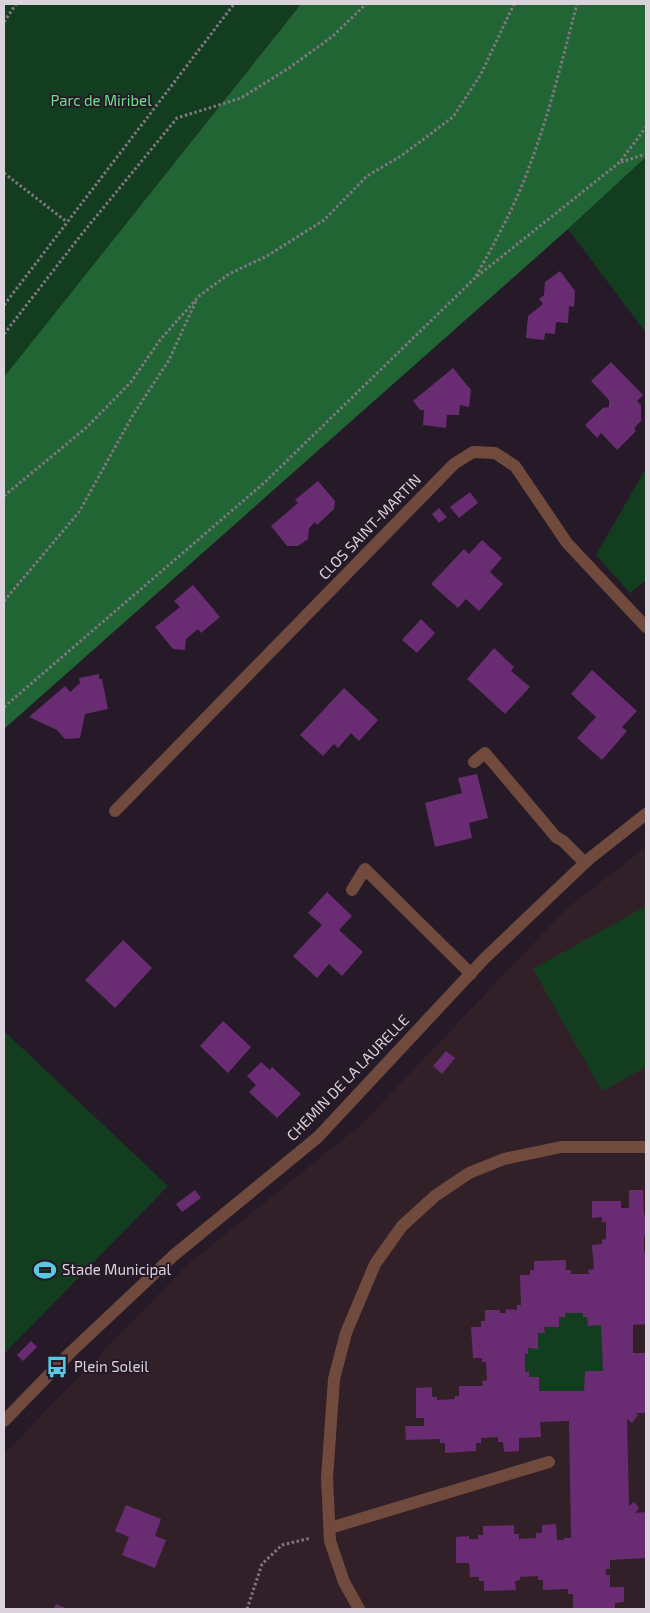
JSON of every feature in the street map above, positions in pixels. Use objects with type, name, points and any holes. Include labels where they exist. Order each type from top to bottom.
[{"type":"street","name":"CLOS SAINT-MARTIN","points":[[115,811],[454,464],[473,452],[494,453],[515,466],[567,543],[646,628]]},
{"type":"street","points":[[474,762],[485,753],[556,837],[563,841],[585,862]]},
{"type":"street","name":"CHEMIN DE LA LAURELLE","points":[[4,1421],[71,1352],[172,1256],[318,1137],[471,974],[585,862],[646,814]]},
{"type":"street","points":[[352,890],[365,869],[471,974]]},
{"type":"street","points":[[359,1609],[344,1582],[330,1541],[327,1478],[334,1379],[346,1334],[376,1264],[402,1226],[435,1196],[469,1173],[504,1159],[561,1147],[646,1147]]},
{"type":"street","points":[[330,1528],[549,1462]]},
{"type":"path","points":[[4,22],[16,4]]},
{"type":"path","points":[[4,305],[234,4]]},
{"type":"path","points":[[4,334],[177,118],[241,98],[289,68],[333,36],[366,4]]},
{"type":"path","points":[[4,496],[87,427],[131,382],[160,340],[199,296],[229,274],[266,256],[324,220],[366,176],[400,156],[453,117],[481,74],[514,4]]},
{"type":"path","points":[[475,278],[504,226],[531,162],[577,4]]},
{"type":"path","points":[[4,707],[264,483],[475,278],[620,162],[646,127]]},
{"type":"path","points":[[620,162],[646,154]]},
{"type":"path","points":[[4,173],[67,222]]},
{"type":"path","points":[[4,601],[79,512],[133,415],[169,360],[199,296]]},
{"type":"path","points":[[247,1609],[262,1564],[282,1546],[313,1537]]},
{"type":"shaded area","points":[[646,847],[646,1609],[4,1609],[4,1454],[187,1265],[361,1125],[567,908]]},
{"type":"green space","name":"Parc de Miribel","points":[[4,4],[301,4],[4,377]]},
{"type":"green space","points":[[301,4],[646,4],[646,157],[568,229],[4,729],[4,377]]},
{"type":"green space","points":[[646,157],[646,333],[568,229]]},
{"type":"green space","points":[[646,468],[646,580],[630,593],[596,555]]},
{"type":"green space","points":[[646,906],[646,1067],[602,1091],[533,969]]},
{"type":"green space","name":"Stade Municipal","points":[[4,1031],[168,1186],[4,1354]]},
{"type":"green space","points":[[565,1313],[583,1313],[583,1317],[587,1317],[588,1326],[601,1325],[603,1371],[585,1372],[584,1391],[539,1391],[539,1377],[529,1377],[525,1372],[525,1354],[528,1353],[528,1348],[538,1349],[538,1333],[545,1333],[544,1327],[559,1327],[559,1317],[565,1317]]},
{"type":"building","points":[[560,271],[575,291],[574,307],[569,306],[568,323],[556,322],[555,334],[545,333],[544,340],[526,338],[528,316],[543,304],[539,299],[544,295],[545,282]]},
{"type":"building","points":[[611,362],[643,395],[637,401],[641,405],[641,421],[634,428],[636,431],[617,450],[601,433],[597,438],[585,425],[603,408],[609,407],[609,400],[591,381]]},
{"type":"building","points":[[453,368],[471,390],[469,407],[460,405],[459,415],[447,415],[446,428],[423,425],[424,410],[420,410],[413,401]]},
{"type":"building","points":[[318,481],[335,501],[334,509],[317,525],[315,522],[309,528],[308,539],[298,546],[287,546],[271,526],[298,503],[295,500]]},
{"type":"building","points":[[470,492],[478,503],[459,518],[450,507]]},
{"type":"building","points":[[439,508],[447,517],[439,523],[432,514]]},
{"type":"building","points":[[482,540],[502,558],[490,572],[503,584],[479,611],[466,599],[458,608],[431,584],[464,549],[469,554]]},
{"type":"building","points":[[193,585],[220,617],[201,633],[198,629],[186,639],[185,650],[173,649],[155,627],[180,607],[174,601]]},
{"type":"building","points":[[421,619],[435,633],[417,653],[402,640]]},
{"type":"building","points":[[494,648],[514,667],[511,671],[530,687],[505,714],[467,679]]},
{"type":"building","points":[[592,670],[637,711],[622,727],[627,731],[602,760],[577,738],[596,717],[571,694]]},
{"type":"building","points":[[99,674],[99,679],[102,679],[108,709],[85,714],[80,738],[65,739],[57,730],[29,717],[65,686],[70,692],[80,683],[79,678]]},
{"type":"building","points":[[344,688],[378,720],[359,741],[351,733],[338,748],[334,744],[323,756],[300,735]]},
{"type":"building","points":[[477,774],[488,818],[469,823],[472,838],[435,847],[425,803],[462,793],[458,778]]},
{"type":"building","points":[[327,892],[352,916],[339,930],[363,952],[342,976],[329,964],[317,978],[293,956],[322,925],[308,913]]},
{"type":"building","points":[[123,940],[152,968],[115,1008],[85,980]]},
{"type":"building","points":[[223,1021],[251,1047],[228,1073],[200,1046]]},
{"type":"building","points":[[446,1051],[455,1058],[442,1074],[433,1066]]},
{"type":"building","points":[[261,1062],[270,1070],[272,1067],[301,1094],[277,1118],[249,1092],[256,1085],[247,1076]]},
{"type":"building","points":[[195,1190],[201,1198],[182,1212],[176,1204]]},
{"type":"building","points":[[629,1190],[643,1190],[644,1215],[646,1215],[644,1253],[646,1253],[646,1324],[633,1325],[633,1353],[646,1353],[646,1413],[635,1413],[638,1415],[632,1423],[627,1419],[629,1506],[634,1502],[639,1508],[635,1513],[646,1512],[646,1558],[610,1560],[610,1569],[606,1569],[606,1575],[610,1575],[610,1587],[624,1587],[624,1602],[615,1603],[615,1608],[612,1609],[573,1609],[573,1594],[568,1594],[568,1589],[543,1590],[543,1580],[538,1580],[538,1576],[520,1577],[520,1580],[515,1581],[516,1590],[484,1591],[484,1581],[479,1581],[479,1577],[470,1577],[469,1563],[456,1563],[456,1537],[469,1536],[469,1539],[478,1539],[478,1535],[483,1535],[483,1526],[514,1525],[514,1534],[519,1534],[519,1539],[536,1538],[536,1533],[542,1533],[542,1525],[556,1524],[557,1540],[571,1538],[569,1421],[540,1422],[541,1437],[519,1438],[519,1451],[504,1452],[503,1442],[498,1442],[498,1437],[481,1438],[481,1443],[476,1443],[476,1451],[445,1453],[445,1443],[440,1443],[440,1439],[406,1440],[405,1426],[424,1426],[424,1418],[416,1418],[416,1388],[432,1387],[432,1397],[437,1397],[437,1400],[455,1399],[455,1396],[459,1396],[459,1386],[483,1386],[482,1381],[487,1380],[486,1362],[482,1362],[482,1358],[473,1358],[471,1327],[481,1327],[481,1321],[485,1321],[485,1310],[500,1310],[500,1313],[506,1313],[506,1309],[517,1310],[517,1305],[521,1305],[520,1275],[530,1275],[530,1270],[534,1270],[534,1261],[566,1260],[566,1270],[571,1270],[571,1274],[589,1274],[588,1270],[594,1269],[592,1245],[602,1244],[602,1240],[606,1239],[606,1222],[602,1222],[602,1217],[592,1218],[592,1201],[621,1201],[621,1208],[629,1208]],"holes":[[[565,1313],[583,1313],[583,1317],[587,1317],[588,1326],[601,1325],[603,1371],[585,1371],[584,1391],[539,1391],[539,1377],[529,1377],[529,1372],[525,1372],[525,1354],[528,1354],[528,1348],[538,1349],[538,1333],[545,1333],[544,1327],[559,1327],[559,1317],[565,1317]]]},
{"type":"building","points":[[31,1341],[37,1347],[23,1361],[17,1355]]},
{"type":"building","points":[[126,1505],[161,1519],[155,1536],[166,1540],[155,1568],[122,1555],[129,1537],[115,1531]]},
{"type":"building","points":[[56,1604],[68,1609],[54,1609]]},
{"type":"place","name":"Stade Municipal","points":[[45,1270]]},
{"type":"place","name":"Plein Soleil","points":[[57,1367]]}]
